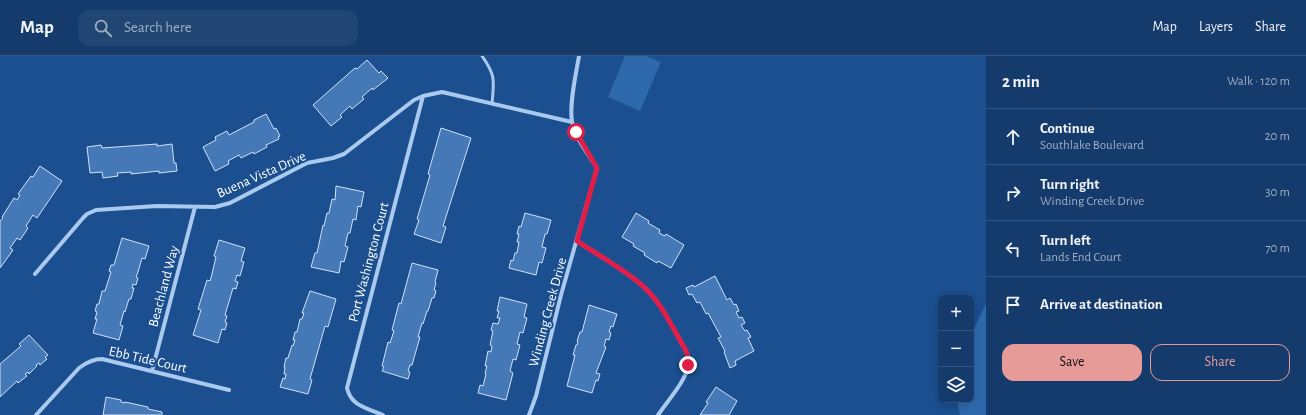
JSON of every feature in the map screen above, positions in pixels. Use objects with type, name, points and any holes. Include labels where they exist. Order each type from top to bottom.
[{"type":"street","points":[[572,122],[572,109],[579,56]]},
{"type":"street","name":"Buena Vista Drive","points":[[35,274],[87,214],[96,210],[157,206],[195,207],[230,203],[308,163],[333,158],[344,154],[414,100],[423,96],[442,92],[572,122]]},
{"type":"street","name":"Port Washington Court","points":[[383,415],[354,402],[348,396],[347,388],[423,96]]},
{"type":"street","name":"Winding Creek Drive","points":[[529,415],[536,396],[561,295],[597,168],[582,144],[572,122]]},
{"type":"street","name":"Beachland Way","points":[[152,371],[195,207]]},
{"type":"street","points":[[577,241],[634,279],[646,289],[658,303],[687,353],[688,365],[685,376],[658,415]]},
{"type":"street","name":"Ebb Tide Court","points":[[36,415],[79,368],[94,359],[102,359],[229,390]]},
{"type":"lane","points":[[482,56],[490,67],[494,78],[492,104]]},
{"type":"shaded area","points":[[625,56],[646,56],[661,62],[640,111],[608,97]]},
{"type":"shaded area","points":[[986,304],[986,415],[960,415],[958,403],[974,403],[974,328]]},
{"type":"building","points":[[367,60],[379,73],[381,71],[388,78],[373,90],[372,88],[362,97],[364,99],[352,109],[350,106],[340,115],[342,117],[331,126],[313,105],[355,68],[357,69]]},
{"type":"building","points":[[266,114],[274,129],[276,128],[280,136],[278,137],[279,139],[266,145],[267,147],[254,154],[253,152],[241,158],[239,155],[228,161],[229,164],[215,171],[203,147],[216,140],[215,137],[227,131],[229,135]]},
{"type":"building","points":[[441,128],[471,138],[443,226],[446,227],[441,243],[414,234],[419,220],[417,219],[430,175],[428,174]]},
{"type":"building","points":[[157,144],[157,146],[172,144],[174,163],[176,163],[177,171],[131,174],[131,172],[117,173],[118,176],[103,178],[102,172],[90,173],[87,147],[101,145],[102,148]]},
{"type":"building","points":[[40,166],[62,181],[37,218],[33,215],[26,226],[28,228],[20,240],[17,238],[10,248],[13,250],[0,268],[0,221],[14,198],[17,200],[20,195],[18,194],[31,176],[33,177]]},
{"type":"building","points":[[336,186],[364,192],[361,207],[358,206],[356,220],[353,219],[350,233],[348,233],[345,246],[348,247],[344,262],[341,261],[339,273],[311,267],[315,253],[317,253],[323,225],[324,226],[327,213],[329,213],[332,199],[335,200]]},
{"type":"building","points":[[525,213],[551,220],[547,234],[545,234],[542,247],[546,248],[542,263],[539,262],[536,275],[509,268],[511,260],[513,261],[515,253],[517,253],[519,234],[517,234],[519,226],[521,227]]},
{"type":"building","points":[[636,213],[649,221],[648,223],[660,230],[659,233],[665,236],[666,234],[684,245],[671,268],[658,261],[657,263],[644,255],[645,253],[633,246],[634,244],[622,237]]},
{"type":"building","points":[[122,238],[149,246],[145,259],[142,258],[136,277],[138,278],[136,285],[133,284],[132,288],[134,288],[131,299],[129,299],[125,312],[124,311],[120,325],[123,326],[119,340],[93,333],[97,319],[95,319],[97,312],[95,311],[97,304],[99,304],[102,291],[105,291],[111,272],[109,271],[111,265],[114,265]]},
{"type":"building","points":[[219,240],[245,248],[241,261],[244,262],[240,276],[237,275],[235,281],[238,282],[236,289],[233,288],[225,315],[227,316],[225,322],[227,323],[225,330],[222,329],[218,343],[193,335],[201,310],[198,309],[207,280],[210,281],[211,278],[216,257],[214,256]]},
{"type":"building","points":[[412,263],[438,270],[434,290],[436,291],[423,324],[422,323],[418,337],[420,337],[412,365],[410,365],[408,371],[410,372],[408,379],[382,371],[384,367],[382,366],[388,342],[390,343],[394,331],[392,330],[399,303],[401,304]]},
{"type":"building","points":[[715,276],[727,300],[730,298],[734,305],[736,304],[739,311],[736,312],[739,318],[742,317],[745,323],[741,325],[745,331],[747,330],[751,337],[748,338],[754,351],[735,361],[736,365],[730,368],[724,352],[725,351],[718,338],[721,337],[708,313],[706,314],[700,302],[697,303],[692,294],[689,295],[686,288],[693,285],[694,287]]},
{"type":"building","points":[[310,291],[336,299],[328,327],[325,326],[310,379],[312,380],[308,394],[280,387],[283,378],[285,379],[286,374],[284,374],[284,367],[286,358],[288,358],[292,345],[293,346],[295,332],[297,332],[300,319],[302,319],[304,313],[302,313]]},
{"type":"building","points":[[500,297],[527,304],[524,317],[527,318],[523,333],[520,332],[517,344],[520,345],[516,360],[513,359],[510,371],[513,373],[506,400],[478,393],[480,385],[483,386],[486,374],[487,366],[485,366],[488,351],[491,352],[492,346],[490,345],[493,331],[491,330],[493,323],[498,324],[500,318],[497,318],[499,311],[497,311]]},
{"type":"building","points":[[589,305],[617,314],[613,327],[611,326],[609,332],[611,333],[609,340],[606,339],[604,346],[606,347],[596,373],[600,374],[598,381],[596,380],[592,393],[567,386],[575,355],[573,355],[580,332],[582,332]]},
{"type":"building","points":[[29,335],[48,355],[45,357],[47,359],[40,365],[39,363],[36,365],[37,366],[29,374],[28,372],[25,374],[27,376],[18,383],[17,381],[0,397],[0,364],[21,346],[19,344]]},
{"type":"building","points":[[716,387],[737,401],[729,415],[700,415],[708,403],[706,402]]},
{"type":"building","points":[[106,397],[121,400],[121,402],[125,403],[148,407],[148,409],[162,412],[162,415],[103,415]]},
{"type":"route","points":[[576,132],[597,168],[577,241],[634,279],[646,289],[658,303],[684,347],[687,353],[688,365]]}]
